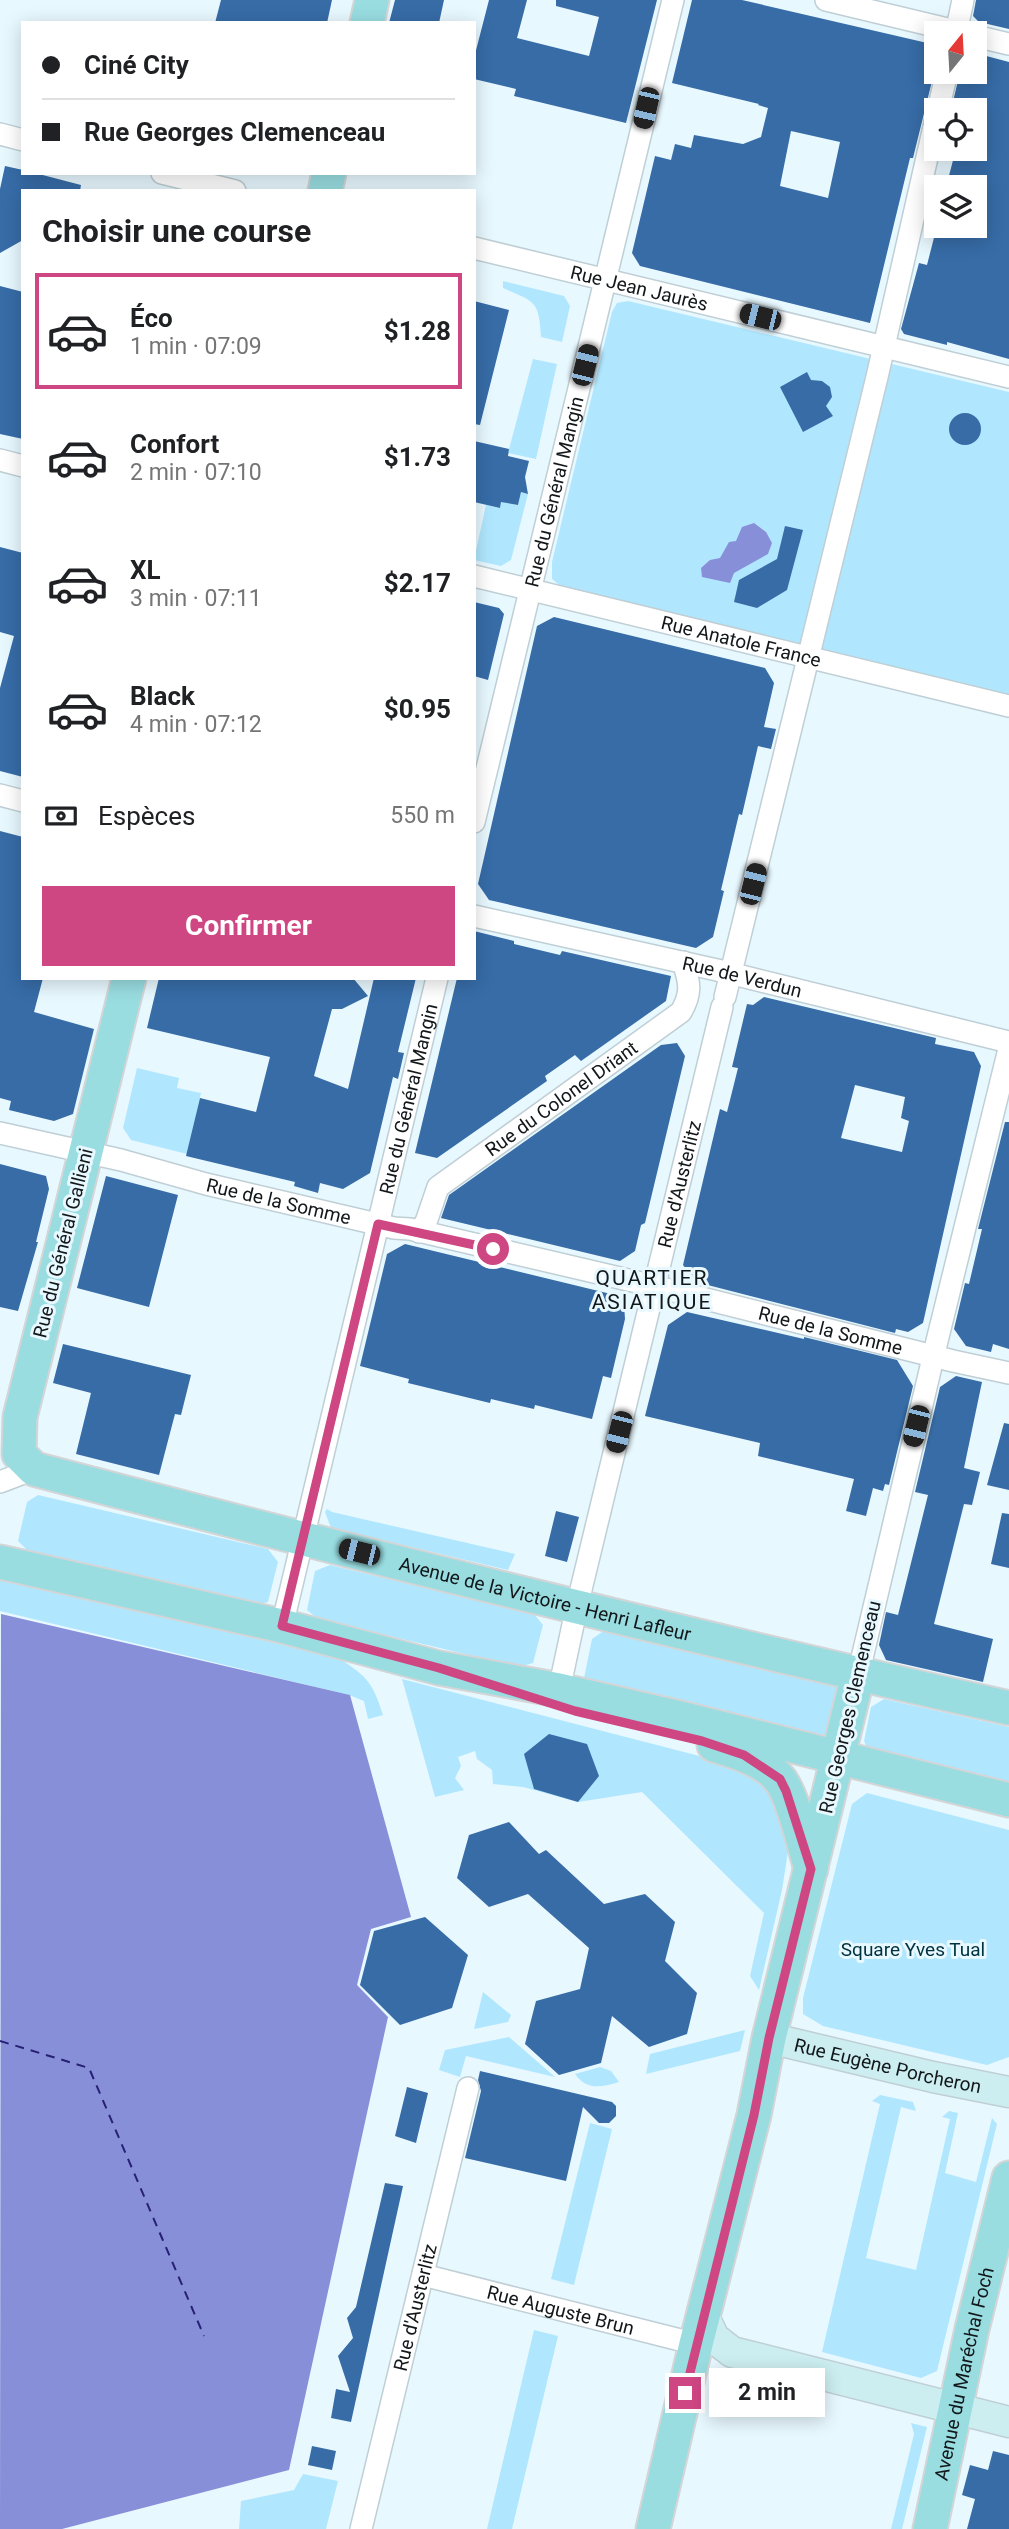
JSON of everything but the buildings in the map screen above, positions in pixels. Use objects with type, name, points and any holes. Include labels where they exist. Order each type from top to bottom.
[{"type":"main road","points":[[367,21],[372,0]]},
{"type":"main road","name":"Rue du Général Gallieni","points":[[34,1468],[19,1454],[20,1417],[129,980]]},
{"type":"main road","name":"Avenue de la Victoire - Henri Lafleur","points":[[34,1468],[303,1538],[580,1594],[858,1675],[1009,1708]]},
{"type":"main road","points":[[0,1562],[282,1626],[439,1668],[575,1711],[702,1741],[744,1755],[780,1779],[811,1869]]},
{"type":"main road","points":[[439,1668],[559,1690],[681,1718],[1009,1800]]},
{"type":"main road","name":"Rue Georges Clemenceau","points":[[653,2529],[858,1675]]},
{"type":"main road","name":"Avenue du Maréchal Foch","points":[[930,2529],[1009,2178]]},
{"type":"street","name":"Rue du Général Mangin","points":[[476,814],[673,0]]},
{"type":"street","points":[[826,0],[924,24]]},
{"type":"street","points":[[963,0],[963,21]]},
{"type":"street","points":[[987,39],[1009,44]]},
{"type":"street","points":[[0,134],[21,139]]},
{"type":"street","points":[[884,347],[926,161]]},
{"type":"street","points":[[170,175],[226,189]]},
{"type":"street","name":"Rue Jean Jaurès","points":[[476,248],[1009,377]]},
{"type":"street","name":"Rue d'Austerlitz","points":[[559,1690],[654,1286],[884,347]]},
{"type":"street","points":[[0,460],[21,465]]},
{"type":"street","name":"Rue Anatole France","points":[[476,576],[1009,706]]},
{"type":"street","points":[[0,795],[21,800]]},
{"type":"street","name":"Rue de Verdun","points":[[476,915],[683,962],[1009,1042]]},
{"type":"street","name":"Rue du Colonel Driant","points":[[419,1232],[426,1222],[438,1187],[681,1012],[691,988],[683,962]]},
{"type":"street","name":"Rue du Général Mangin","points":[[282,1626],[437,980]]},
{"type":"street","name":"Rue Georges Clemenceau","points":[[858,1675],[933,1356],[1003,1090],[1009,1049]]},
{"type":"street","name":"Rue de la Somme","points":[[0,1133],[121,1160],[206,1184],[654,1286],[1009,1373]]},
{"type":"street","name":"Avenue de la Victoire - Henri Lafleur","points":[[0,1462],[34,1468]]},
{"type":"street","points":[[0,1482],[34,1468]]},
{"type":"street","name":"Rue Eugène Porcheron","points":[[769,2038],[1009,2092]]},
{"type":"street","name":"Rue d'Austerlitz","points":[[361,2529],[468,2088]]},
{"type":"street","name":"Rue Auguste Brun","points":[[423,2275],[700,2330]]},
{"type":"street","points":[[700,2330],[732,2352],[1009,2422]]},
{"type":"green space","points":[[503,281],[564,296],[570,306],[562,342],[541,337],[537,309],[529,300],[503,288]]},
{"type":"green space","points":[[628,301],[1009,392],[1009,695],[563,588],[552,579],[552,562],[612,312],[617,303]]},
{"type":"green space","points":[[533,359],[557,364],[536,459],[508,453]]},
{"type":"green space","points":[[505,483],[504,502],[518,505],[521,492],[528,494],[511,560],[501,566],[476,560],[486,505],[500,508]]},
{"type":"green space","points":[[137,1068],[179,1078],[177,1088],[201,1093],[187,1154],[131,1140],[123,1128]]},
{"type":"green space","points":[[38,1495],[268,1549],[278,1562],[268,1602],[255,1605],[29,1552],[18,1541],[27,1502]]},
{"type":"green space","points":[[327,1509],[515,1554],[508,1570],[331,1528],[325,1512]]},
{"type":"green space","points":[[330,1565],[534,1614],[543,1625],[533,1663],[519,1667],[318,1619],[307,1610],[315,1571]]},
{"type":"green space","points":[[0,1579],[339,1658],[368,1681],[383,1715],[368,1719],[364,1701],[349,1695],[0,1611]]},
{"type":"green space","points":[[605,1630],[841,1688],[831,1739],[593,1687],[584,1678],[592,1639]]},
{"type":"green space","points":[[402,1679],[738,1766],[771,1794],[790,1839],[782,1890],[759,1990],[750,1976],[764,1913],[642,1792],[578,1802],[523,1787],[493,1784],[492,1770],[477,1759],[475,1751],[458,1757],[461,1766],[455,1778],[464,1790],[435,1797]]},
{"type":"green space","points":[[884,1699],[1009,1727],[1009,1783],[869,1752],[864,1741],[871,1707]]},
{"type":"green space","name":"Square Yves Tual","points":[[867,1793],[1009,1830],[1009,2057],[987,2065],[823,2026],[803,2014],[803,1998],[852,1804]]},
{"type":"green space","points":[[483,1992],[511,2015],[508,2022],[474,2029]]},
{"type":"green space","points":[[745,2030],[740,2051],[646,2074],[650,2054]]},
{"type":"green space","points":[[509,2037],[555,2077],[466,2056],[460,2077],[439,2070],[445,2050]]},
{"type":"green space","points":[[600,2067],[611,2071],[619,2082],[601,2086],[590,2085],[575,2074]]},
{"type":"green space","points":[[880,2095],[913,2102],[916,2111],[901,2107],[866,2258],[916,2270],[950,2119],[942,2117],[949,2111],[958,2113],[945,2173],[976,2182],[992,2118],[997,2124],[937,2371],[921,2378],[822,2352],[880,2104],[872,2101]]},
{"type":"green space","points":[[590,2123],[612,2129],[574,2285],[551,2279]]},
{"type":"green space","points":[[534,2330],[558,2336],[512,2529],[487,2529]]},
{"type":"green space","points":[[911,2423],[927,2427],[902,2529],[891,2529],[914,2434]]},
{"type":"green space","points":[[303,2474],[338,2481],[326,2529],[239,2529],[241,2501],[294,2490]]},
{"type":"water","points":[[754,523],[766,532],[772,543],[768,554],[734,573],[730,583],[702,577],[701,568],[710,560],[720,558],[729,542],[736,541],[742,527]]},
{"type":"water","points":[[1,1614],[350,1695],[411,1917],[371,1929],[357,1985],[388,2017],[289,2470],[62,2529],[0,2529]]},
{"type":"ferry route","points":[[0,2041],[89,2068],[204,2336]]},
{"type":"district","name":"QUARTIER ASIATIQUE","points":[[652,1290]]},
{"type":"route","points":[[493,1249],[378,1224],[282,1626],[439,1668],[575,1711],[702,1741],[744,1755],[780,1779],[811,1869],[685,2393]]}]
